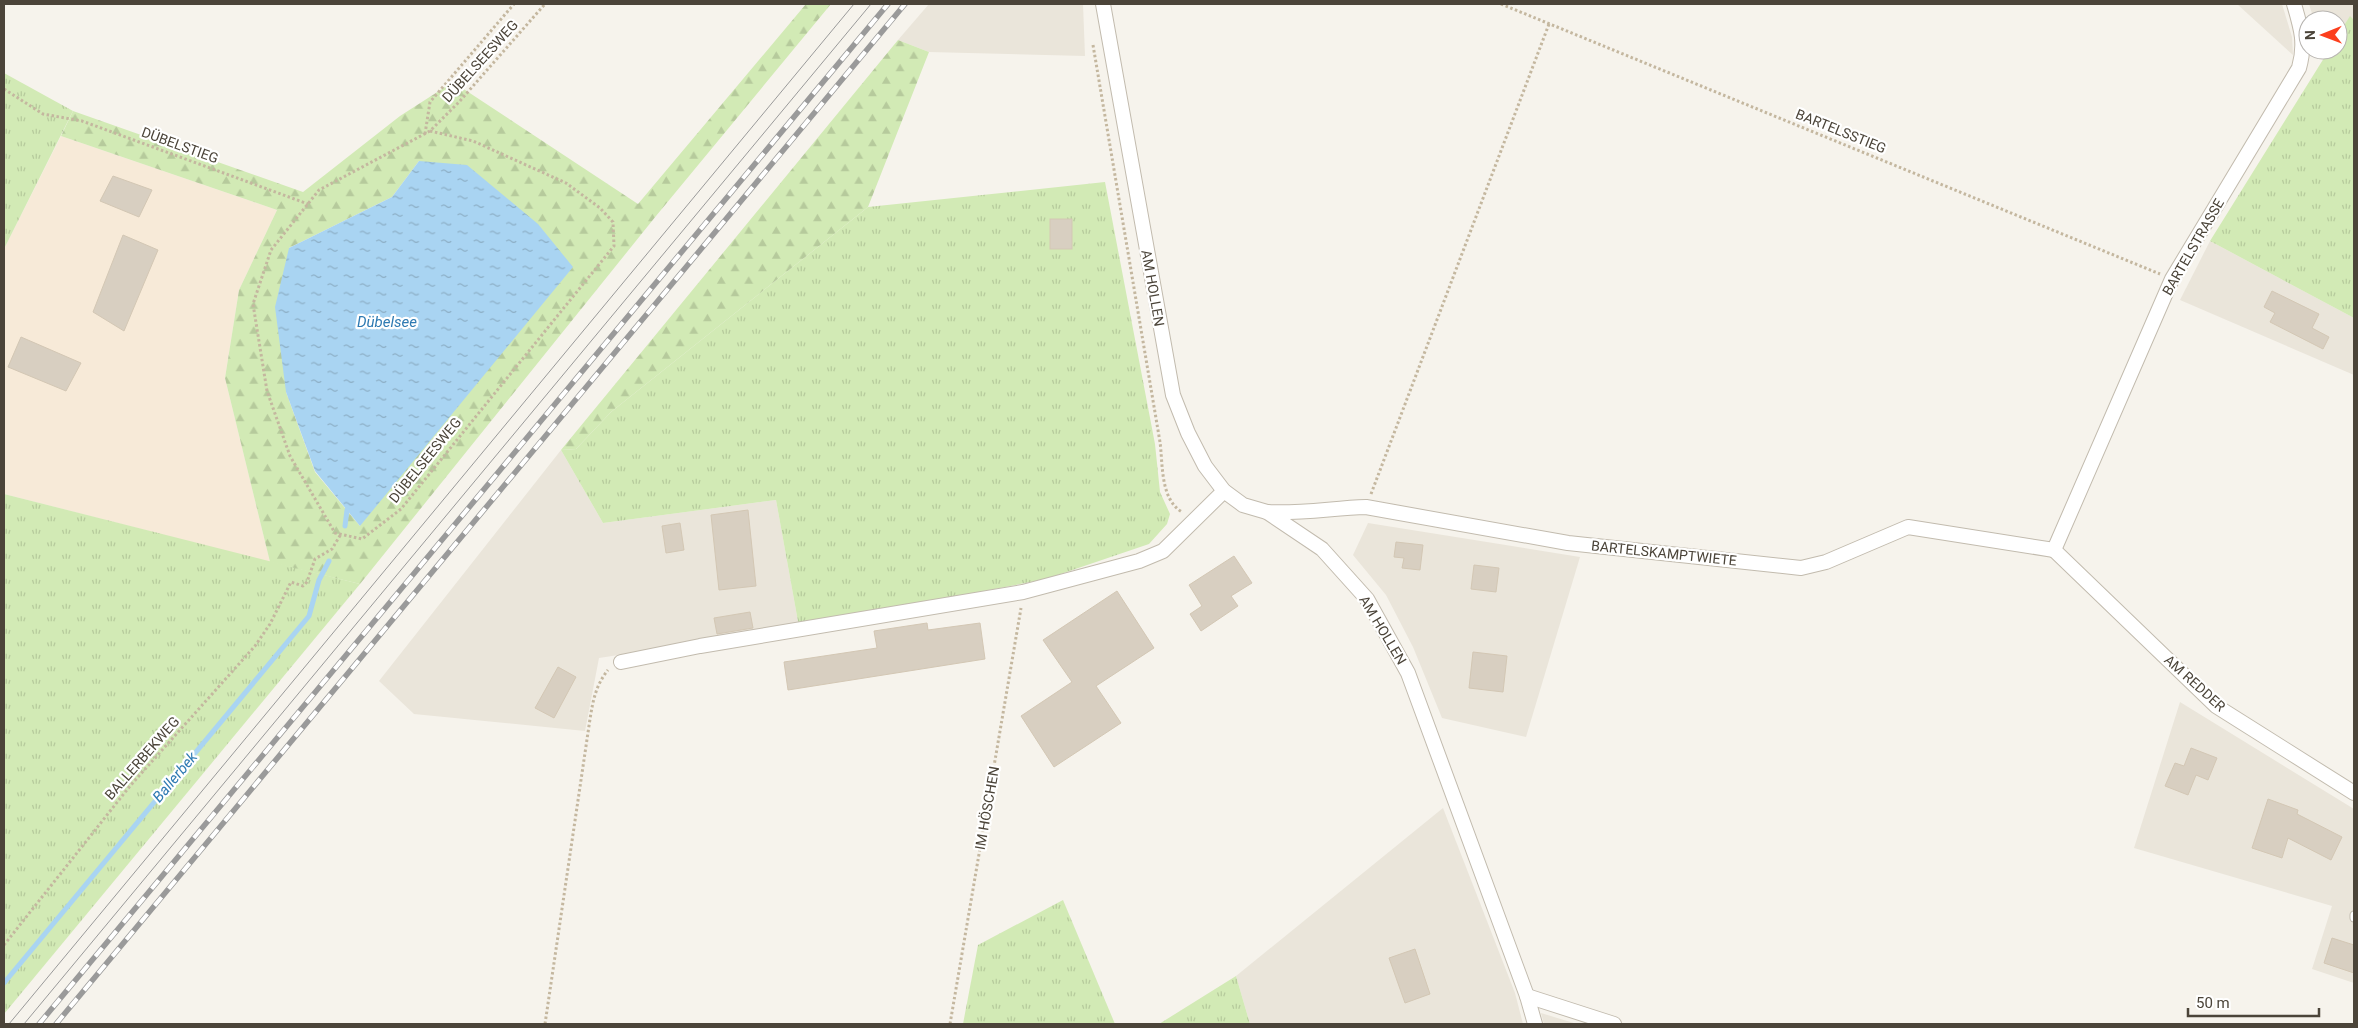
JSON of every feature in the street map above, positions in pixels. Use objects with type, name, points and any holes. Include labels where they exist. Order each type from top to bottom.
[{"type":"street","name":"AM HOLLEN","points":[[1103,4],[1173,394],[1188,434],[1205,466],[1224,491],[1243,505],[1267,512],[1322,549],[1366,599],[1408,673],[1527,996],[1535,1024]]},
{"type":"street","name":"BARTELSTRASSE","points":[[2054,550],[2172,279],[2299,68],[2304,51],[2302,34],[2294,4]]},
{"type":"street","points":[[620,662],[710,644],[1023,592],[1139,562],[1164,551],[1224,491]]},
{"type":"street","name":"BARTELSKAMPTWIETE","points":[[1267,512],[1295,514],[1335,508],[1366,507],[1568,543],[1801,568],[1826,562],[1908,527],[2054,550]]},
{"type":"street","name":"AM REDDER","points":[[2054,550],[2216,706],[2354,793]]},
{"type":"street","points":[[1527,996],[1614,1024]]},
{"type":"path","points":[[425,134],[430,102],[514,4]]},
{"type":"path","name":"DÜBELSEESWEG","points":[[430,131],[473,141],[566,183],[600,208],[612,222],[614,246],[401,509],[362,539],[335,533],[290,456],[267,390],[253,304],[271,250],[319,190],[430,131],[459,102],[545,4]]},
{"type":"path","name":"BARTELSSTIEG","points":[[1501,4],[2172,279]]},
{"type":"path","points":[[1366,507],[1549,24]]},
{"type":"path","points":[[1093,44],[1168,498],[1175,508],[1195,519]]},
{"type":"path","name":"DÜBELSTIEG","points":[[4,89],[43,114],[82,121],[308,204]]},
{"type":"path","name":"BALLERBEKWEG","points":[[4,945],[130,786],[255,646],[270,624],[291,582],[303,586],[307,582],[315,559],[332,550],[341,534]]},
{"type":"path","name":"IM HÖSCHEN","points":[[950,1024],[1023,592]]},
{"type":"path","points":[[545,1024],[594,696],[600,680],[608,669],[620,662]]},
{"type":"shaded area","points":[[929,4],[1083,4],[1085,56],[929,52],[898,40]]},
{"type":"shaded area","points":[[2237,4],[2282,4],[2292,37],[2293,55]]},
{"type":"shaded area","points":[[2309,4],[2354,4],[2354,20],[2350,17],[2348,20],[2348,10],[2311,10]]},
{"type":"shaded area","points":[[61,136],[277,210],[239,290],[225,378],[270,562],[4,494],[4,249]]},
{"type":"shaded area","points":[[2210,241],[2354,318],[2354,375],[2180,300]]},
{"type":"shaded area","points":[[561,450],[603,523],[776,500],[799,627],[599,658],[585,731],[414,714],[379,681]]},
{"type":"shaded area","points":[[1368,523],[1580,557],[1526,737],[1442,718],[1413,647],[1386,595],[1353,555]]},
{"type":"shaded area","points":[[2180,702],[2354,809],[2354,983],[2312,969],[2332,906],[2134,848]]},
{"type":"shaded area","points":[[1443,808],[1515,993],[1523,1024],[1250,1024],[1236,976]]},
{"type":"shaded area","points":[[1541,1013],[1577,1024],[1544,1024]]},
{"type":"green space","points":[[806,4],[831,4],[656,216],[360,584],[270,562],[225,378],[239,290],[277,210],[61,136],[73,111],[303,192],[400,116],[453,82],[638,204]],"holes":[[[419,161],[360,526],[315,472],[286,392],[289,248],[392,197]]]},
{"type":"green space","points":[[2350,16],[2354,20],[2354,318],[2210,241],[2323,60],[2348,60],[2348,19]]},
{"type":"green space","points":[[898,40],[929,52],[868,207],[611,412],[576,449],[561,450]]},
{"type":"green space","points":[[4,73],[73,111],[4,249]]},
{"type":"green space","points":[[1105,182],[1155,444],[1160,492],[1170,514],[1167,524],[1149,544],[1046,579],[799,627],[776,500],[603,523],[561,450],[576,449],[611,412],[868,207]]},
{"type":"green space","points":[[4,494],[360,584],[4,1014]]},
{"type":"green space","points":[[1063,900],[1115,1024],[963,1024],[978,945]]},
{"type":"green space","points":[[1236,976],[1250,1024],[1159,1024]]},
{"type":"water","name":"Dübelsee","points":[[419,161],[467,165],[538,224],[573,267],[360,526],[315,471],[286,392],[275,307],[289,248],[392,197]]},
{"type":"building","points":[[113,176],[152,190],[139,217],[100,201]]},
{"type":"building","points":[[1050,219],[1072,219],[1072,249],[1050,249]]},
{"type":"building","points":[[123,235],[158,250],[124,331],[93,312]]},
{"type":"building","points":[[2272,291],[2319,314],[2312,328],[2329,337],[2323,349],[2270,322],[2275,313],[2264,307]]},
{"type":"building","points":[[21,337],[81,363],[66,391],[8,367]]},
{"type":"building","points":[[748,510],[756,586],[719,590],[711,515]]},
{"type":"building","points":[[680,523],[684,550],[666,553],[662,526]]},
{"type":"building","points":[[1396,542],[1423,545],[1420,570],[1402,568],[1404,558],[1394,557]]},
{"type":"building","points":[[1234,556],[1252,583],[1231,596],[1238,606],[1201,631],[1190,614],[1202,606],[1189,585]]},
{"type":"building","points":[[1474,565],[1499,568],[1496,592],[1471,589]]},
{"type":"building","points":[[1117,591],[1154,648],[1096,686],[1121,723],[1054,767],[1021,716],[1072,682],[1043,640]]},
{"type":"building","points":[[750,612],[753,628],[717,634],[714,618]]},
{"type":"building","points":[[927,623],[928,630],[980,623],[985,659],[788,690],[784,662],[877,648],[874,631]]},
{"type":"building","points":[[1473,652],[1507,656],[1503,692],[1469,688]]},
{"type":"building","points":[[558,667],[576,677],[554,718],[535,708]]},
{"type":"building","points":[[2191,748],[2217,758],[2208,780],[2196,775],[2188,795],[2165,786],[2175,763],[2184,766]]},
{"type":"building","points":[[2268,799],[2298,810],[2297,814],[2342,837],[2331,860],[2288,838],[2282,858],[2252,848]]},
{"type":"building","points":[[2332,938],[2354,945],[2354,973],[2324,963]]},
{"type":"building","points":[[1415,949],[1430,994],[1405,1003],[1389,958]]},
{"type":"waterway","name":"Ballerbek","points":[[345,526],[347,510]]},
{"type":"waterway","name":"Ballerbek","points":[[4,983],[309,616],[319,580],[329,561]]},
{"type":"tram line","points":[[9,1024],[854,4]]},
{"type":"tram line","points":[[24,1024],[871,4]]},
{"type":"railway","points":[[39,1024],[888,4]]},
{"type":"railway","points":[[56,1024],[905,4]]}]
